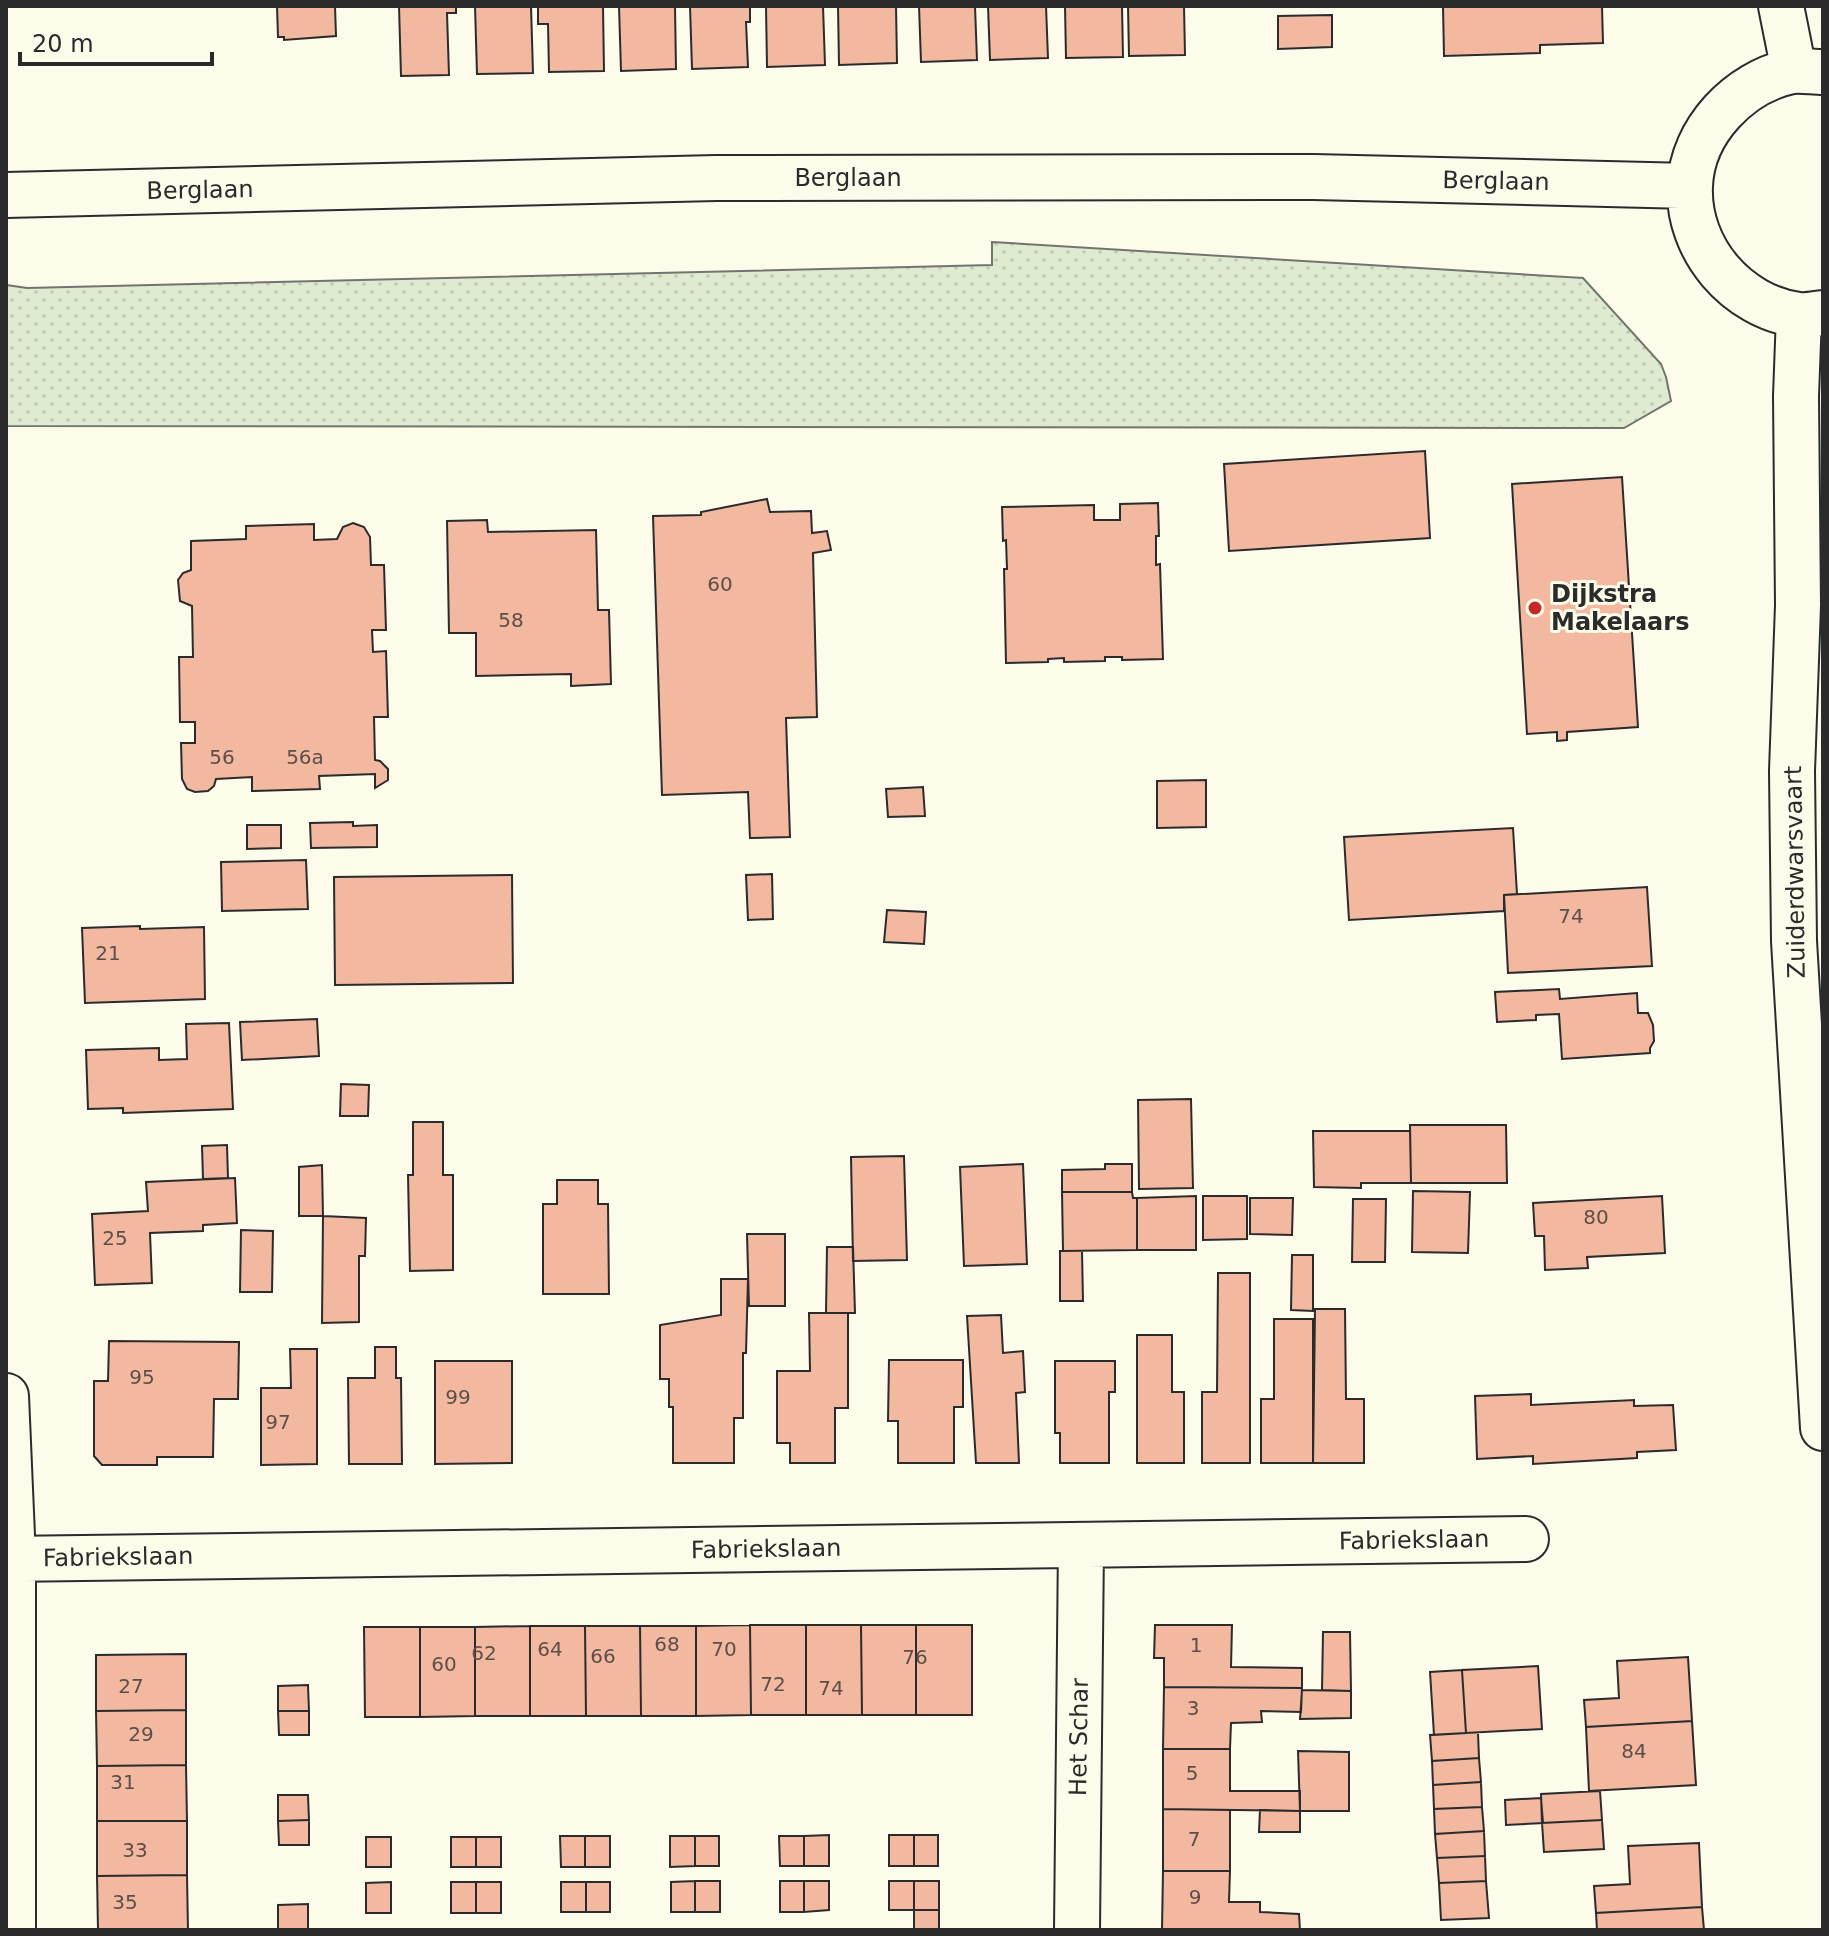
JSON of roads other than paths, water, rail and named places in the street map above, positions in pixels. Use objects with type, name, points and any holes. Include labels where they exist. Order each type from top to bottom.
[{"type":"street","points":[[1781,6],[1808,72],[1754,85],[1721,110],[1699,146],[1690,186],[1696,231],[1719,272],[1755,301],[1811,314]]},
{"type":"street","name":"Berglaan","points":[[6,195],[716,178],[1313,177],[1690,186]]},
{"type":"street","name":"Zuiderdwarsvaart","points":[[1811,314],[1796,396],[1798,605],[1792,771],[1794,941],[1823,1428]]},
{"type":"street","points":[[6,1396],[13,1930]]},
{"type":"street","name":"Fabriekslaan","points":[[10,1559],[1526,1539]]},
{"type":"street","name":"Het Schar","points":[[1077,1930],[1081,1545]]},
{"type":"place","name":"Dijkstra Makelaars","points":[[1535,608]]}]
